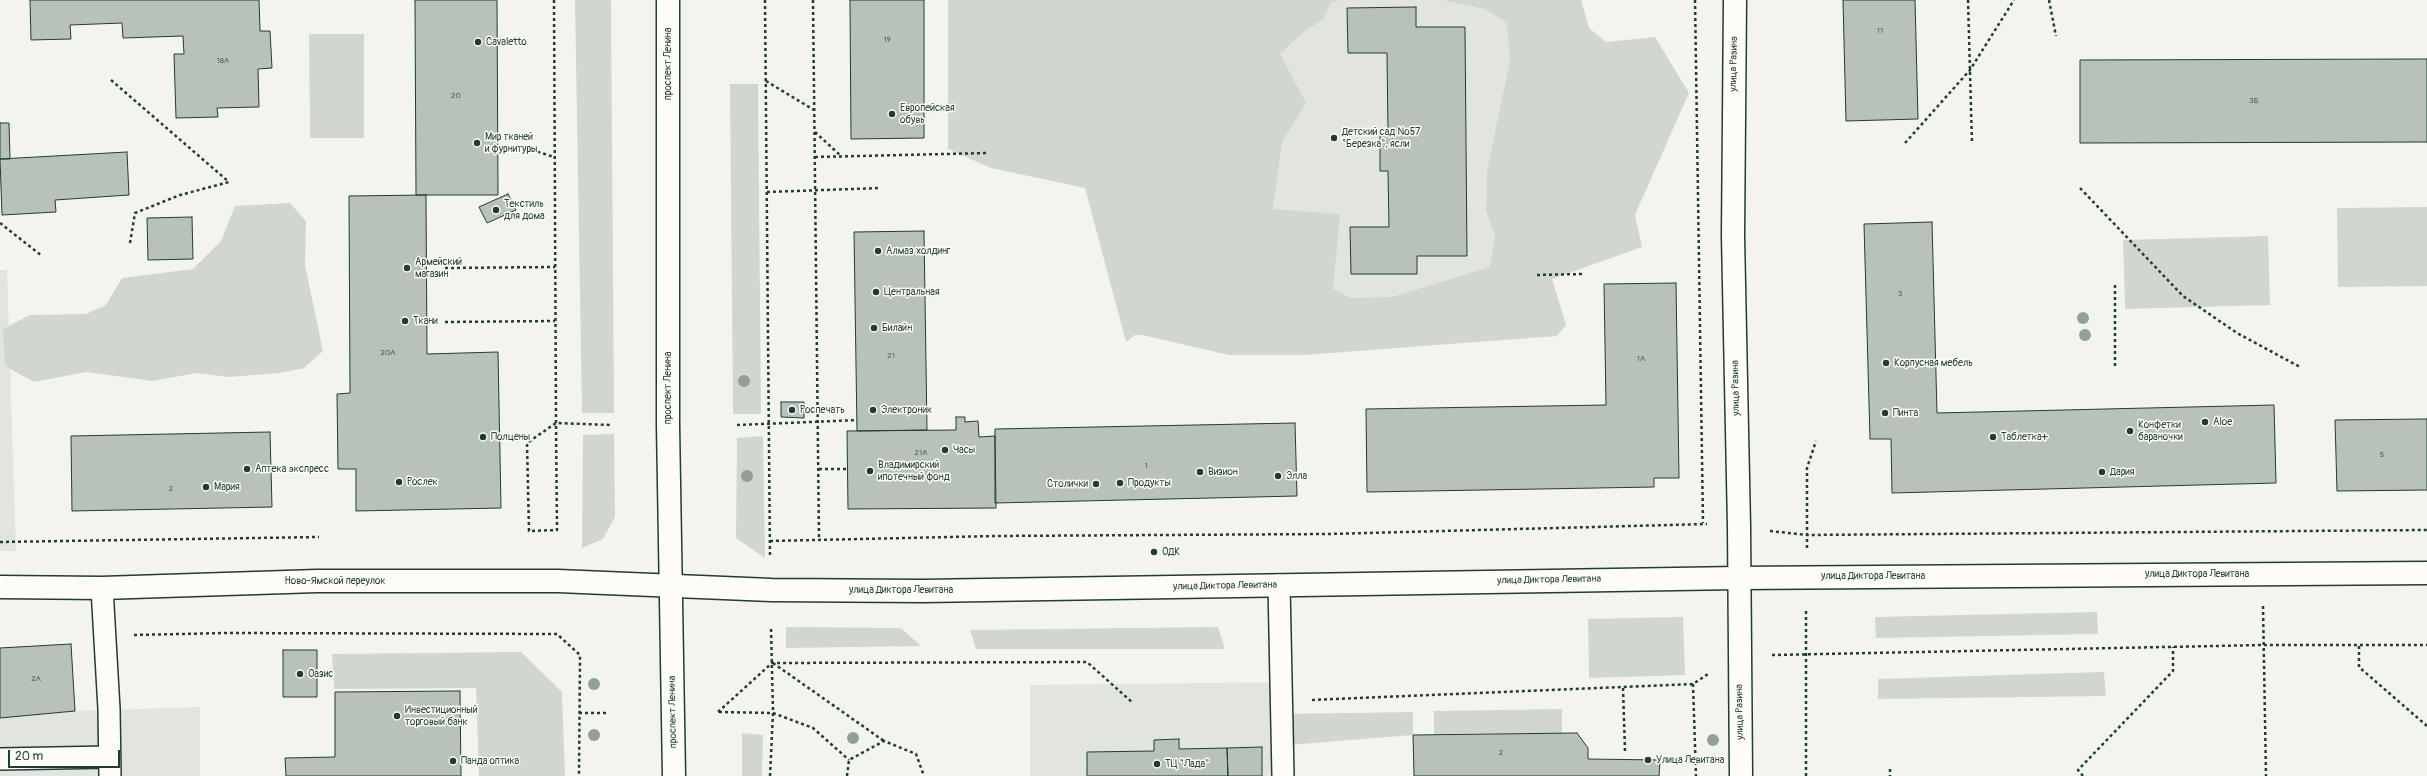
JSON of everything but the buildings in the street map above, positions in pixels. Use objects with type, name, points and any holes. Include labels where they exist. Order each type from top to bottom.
[{"type":"street","name":"проспект Ленина","points":[[668,0],[671,585],[674,776]]},
{"type":"street","name":"улица Разина","points":[[1735,0],[1733,229],[1739,527],[1738,578],[1740,776]]},
{"type":"street","name":"улица Диктора Левитана","points":[[671,585],[771,590],[893,591],[1806,577],[2427,573]]},
{"type":"street","name":"Ново-Ямской переулок","points":[[0,588],[102,588],[317,581],[558,581],[671,585]]},
{"type":"lane","points":[[1280,585],[1283,776]]},
{"type":"lane","points":[[0,759],[110,766],[109,709],[102,588]]},
{"type":"path","points":[[554,0],[554,157],[555,321],[556,423],[557,530],[529,531],[527,443],[556,423],[611,425]]},
{"type":"path","points":[[765,0],[770,557]]},
{"type":"path","points":[[813,0],[820,540]]},
{"type":"path","points":[[1694,0],[1703,524]]},
{"type":"path","points":[[1968,0],[1972,144]]},
{"type":"path","points":[[1904,143],[1970,70],[2014,0]]},
{"type":"path","points":[[2049,0],[2056,36]]},
{"type":"path","points":[[111,80],[229,182],[180,195],[135,214],[130,242]]},
{"type":"path","points":[[766,81],[814,110]]},
{"type":"path","points":[[815,132],[841,156]]},
{"type":"path","points":[[526,148],[554,157]]},
{"type":"path","points":[[815,156],[988,153]]},
{"type":"path","points":[[767,192],[881,188]]},
{"type":"path","points":[[2080,188],[2183,296],[2237,333],[2300,367]]},
{"type":"path","points":[[0,223],[42,256]]},
{"type":"path","points":[[445,268],[555,267]]},
{"type":"path","points":[[1537,275],[1584,274]]},
{"type":"path","points":[[2115,285],[2115,366]]},
{"type":"path","points":[[445,322],[555,321]]},
{"type":"path","points":[[737,425],[856,420]]},
{"type":"path","points":[[1806,776],[1807,468],[1816,441]]},
{"type":"path","points":[[819,469],[847,469]]},
{"type":"path","points":[[770,541],[1003,536],[1329,534],[1703,524],[1807,535],[2427,530]]},
{"type":"path","points":[[0,542],[319,537]]},
{"type":"path","points":[[2262,573],[2266,776]]},
{"type":"path","points":[[770,776],[773,713],[771,627]]},
{"type":"path","points":[[226,633],[557,634],[580,655],[579,776]]},
{"type":"path","points":[[1281,702],[1693,684],[1739,655],[2263,645],[2427,645]]},
{"type":"path","points":[[2359,646],[2359,667],[2427,726]]},
{"type":"path","points":[[2083,776],[2078,770],[2173,671],[2173,647]]},
{"type":"path","points":[[849,760],[813,728],[773,713],[718,712],[772,663],[1087,662],[1133,703]]},
{"type":"path","points":[[772,663],[884,741],[916,754],[924,776]]},
{"type":"path","points":[[1693,684],[1696,776]]},
{"type":"path","points":[[1623,688],[1625,750]]},
{"type":"path","points":[[579,713],[608,713]]},
{"type":"path","points":[[849,760],[884,741]]},
{"type":"path","points":[[847,776],[849,760]]},
{"type":"path","points":[[1890,769],[1890,776]]},
{"type":"shaded area","points":[[575,0],[611,0],[614,413],[582,413]]},
{"type":"shaded area","points":[[948,0],[1342,0],[1331,2],[1324,18],[1301,34],[1280,54],[1306,103],[1282,142],[1273,209],[1340,214],[1333,289],[1350,298],[1392,297],[1490,267],[1495,237],[1486,210],[1487,171],[1510,61],[1507,23],[1485,9],[1443,0],[1581,0],[1589,28],[1606,42],[1655,37],[1689,93],[1635,215],[1642,247],[1552,279],[1566,325],[1557,336],[1304,355],[1229,355],[1142,335],[1135,335],[1126,342],[1085,188],[991,168],[948,149]]},
{"type":"shaded area","name":"Детский сад №57 \"Березка\", ясли","points":[[1131,0],[1530,0],[1538,319],[1139,329]]},
{"type":"shaded area","points":[[309,34],[364,34],[364,138],[310,138]]},
{"type":"shaded area","points":[[730,84],[758,84],[761,414],[733,414]]},
{"type":"shaded area","points":[[290,203],[306,221],[305,265],[323,351],[304,368],[280,373],[229,377],[197,373],[152,381],[86,372],[34,382],[5,366],[3,329],[30,315],[86,314],[106,305],[122,278],[193,269],[221,241],[235,206]]},
{"type":"shaded area","points":[[2427,207],[2427,286],[2338,287],[2337,208]]},
{"type":"shaded area","points":[[2268,236],[2270,305],[2125,309],[2123,240]]},
{"type":"shaded area","points":[[0,270],[7,270],[16,551],[0,551]]},
{"type":"shaded area","points":[[614,434],[615,517],[603,539],[582,548],[583,435]]},
{"type":"shaded area","points":[[763,436],[765,558],[736,538],[737,438]]},
{"type":"shaded area","points":[[2097,612],[2098,634],[1876,638],[1875,617]]},
{"type":"shaded area","points":[[1683,617],[1685,675],[1589,678],[1588,619]]},
{"type":"shaded area","points":[[786,627],[901,628],[921,646],[786,648]]},
{"type":"shaded area","points":[[1218,627],[1225,649],[976,649],[970,630]]},
{"type":"shaded area","points":[[71,644],[75,711],[200,707],[200,776],[0,776],[0,648]]},
{"type":"shaded area","points":[[521,652],[562,692],[565,776],[479,776],[476,688],[334,689],[332,654]]},
{"type":"shaded area","points":[[2104,672],[2106,696],[1878,699],[1878,679]]},
{"type":"shaded area","points":[[1292,682],[1293,776],[1030,776],[1030,685]]},
{"type":"shaded area","points":[[1562,709],[1562,733],[1434,734],[1434,711]]},
{"type":"shaded area","points":[[1413,712],[1413,735],[1289,745],[1287,714]]},
{"type":"shaded area","points":[[742,733],[763,735],[762,776],[742,776]]},
{"type":"place","name":"Cavaletto","points":[[478,42]]},
{"type":"place","name":"Европейская обувь","points":[[892,114]]},
{"type":"place","name":"Детский сад №57 \"Березка\", ясли","points":[[1334,138]]},
{"type":"place","name":"Мир тканей и фурнитуры","points":[[477,143]]},
{"type":"place","name":"Текстиль для дома","points":[[496,210]]},
{"type":"place","name":"Алмаз холдинг","points":[[878,251]]},
{"type":"place","name":"Армейский магазин","points":[[407,268]]},
{"type":"place","name":"Центральная","points":[[876,292]]},
{"type":"place","name":"Ткани","points":[[405,321]]},
{"type":"place","name":"Билайн","points":[[874,328]]},
{"type":"place","name":"Корпусная мебель","points":[[1886,363]]},
{"type":"place","name":"Роспечать","points":[[792,410]]},
{"type":"place","name":"Электроник","points":[[873,410]]},
{"type":"place","name":"Пинта","points":[[1885,413]]},
{"type":"place","name":"Aloe","points":[[2205,422]]},
{"type":"place","name":"Конфетки бараночки","points":[[2130,431]]},
{"type":"place","name":"Полцены","points":[[483,437]]},
{"type":"place","name":"Таблетка+","points":[[1993,437]]},
{"type":"place","name":"Часы","points":[[945,450]]},
{"type":"place","name":"Аптека экспресс","points":[[247,469]]},
{"type":"place","name":"Владимирский ипотечный фонд","points":[[870,471]]},
{"type":"place","name":"Визион","points":[[1200,472]]},
{"type":"place","name":"Дария","points":[[2102,472]]},
{"type":"place","name":"Элла","points":[[1278,476]]},
{"type":"place","name":"Рослек","points":[[399,482]]},
{"type":"place","name":"Продукты","points":[[1120,483]]},
{"type":"place","name":"Столички","points":[[1096,484]]},
{"type":"place","name":"Мария","points":[[206,487]]},
{"type":"place","name":"ОДК","points":[[1154,552]]},
{"type":"place","name":"Оазис","points":[[300,674]]},
{"type":"place","name":"Инвестиционный торговый банк","points":[[397,716]]},
{"type":"place","name":"Улица Левитана","points":[[1648,760]]},
{"type":"place","name":"Панда оптика","points":[[453,761]]},
{"type":"place","name":"ТЦ \"Лада\"","points":[[1157,764]]}]
